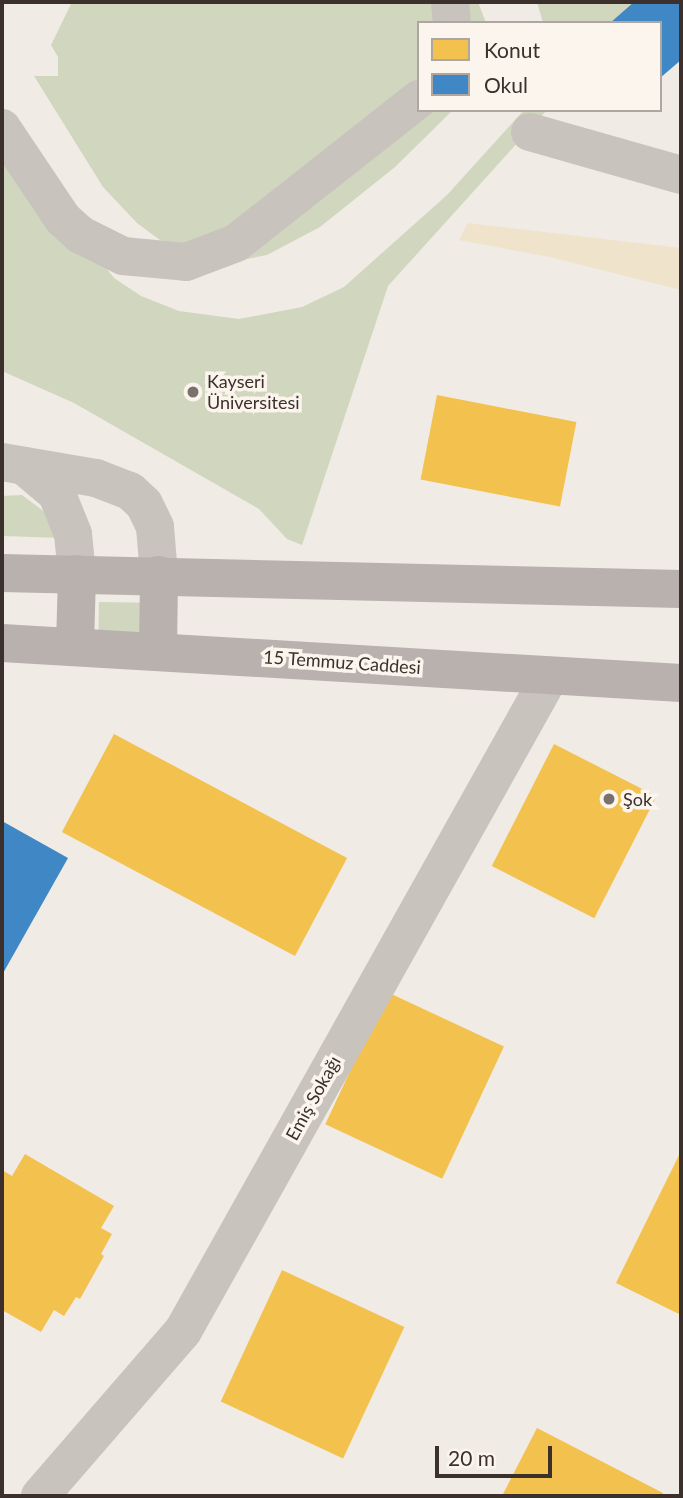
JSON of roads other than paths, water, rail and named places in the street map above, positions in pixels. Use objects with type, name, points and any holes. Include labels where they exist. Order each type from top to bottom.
[{"type":"main road","points":[[2,573],[681,589]]},
{"type":"main road","points":[[75,646],[77,575]]},
{"type":"main road","points":[[158,650],[159,575]]},
{"type":"main road","name":"15 Temmuz Caddesi","points":[[2,643],[158,650],[681,683]]},
{"type":"street","points":[[450,2],[452,21]]},
{"type":"street","points":[[2,128],[63,219],[81,235],[123,256],[186,261],[236,243],[417,101]]},
{"type":"street","points":[[530,132],[681,175]]},
{"type":"street","points":[[13,464],[57,494],[73,534],[77,575]]},
{"type":"street","points":[[13,464],[96,478],[130,491],[144,504],[155,527],[159,575]]},
{"type":"street","name":"Emiş Sokağı","points":[[40,1496],[183,1331],[550,676]]},
{"type":"place","name":"Kayseri Üniversitesi","points":[[193,392]]},
{"type":"place","name":"Şok","points":[[609,799]]}]
